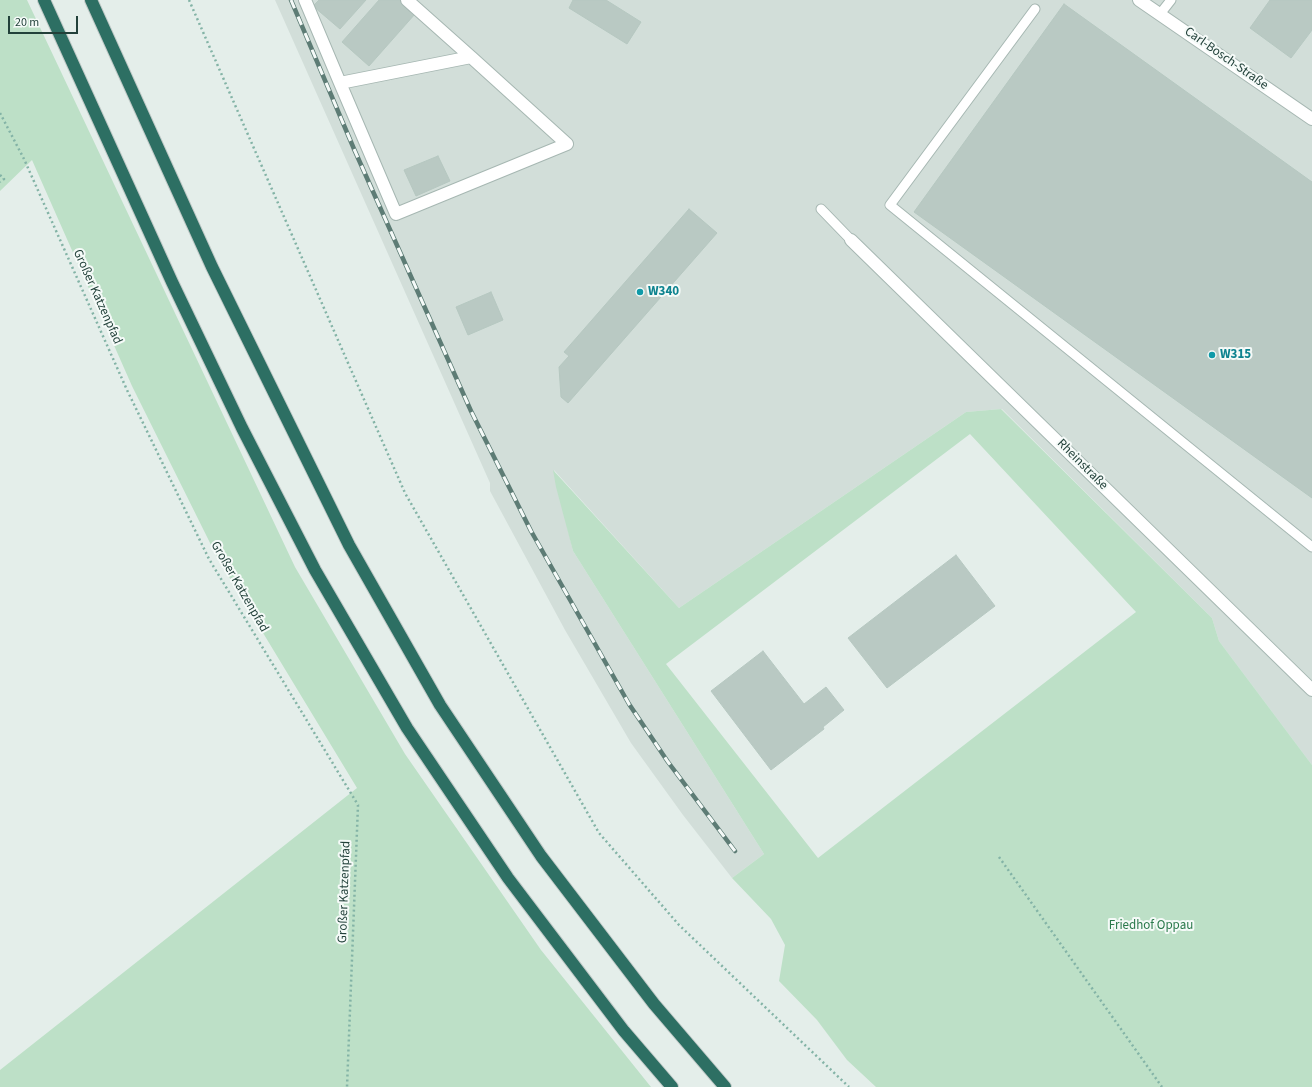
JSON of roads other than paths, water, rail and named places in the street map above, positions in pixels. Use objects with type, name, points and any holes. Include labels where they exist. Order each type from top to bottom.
[{"type":"highway","points":[[44,0],[172,282],[242,428],[315,570],[407,728],[508,878],[624,1031],[672,1087]]},
{"type":"highway","points":[[91,0],[212,266],[348,545],[440,705],[541,856],[654,1004],[724,1087]]},
{"type":"street","points":[[305,0],[396,214],[567,144],[407,0]]},
{"type":"street","name":"Carl-Bosch-Straße","points":[[1139,0],[1312,119]]},
{"type":"street","points":[[340,83],[471,57]]},
{"type":"street","name":"Rheinstraße","points":[[851,240],[1312,690]]},
{"type":"lane","points":[[1160,14],[1171,0]]},
{"type":"lane","points":[[1035,9],[890,205],[1312,547]]},
{"type":"lane","points":[[820,209],[851,240]]},
{"type":"railway","points":[[291,0],[354,149],[471,411],[531,531],[629,704],[668,762],[735,851]]},
{"type":"place","name":"W340","points":[[640,292]]},
{"type":"place","name":"W315","points":[[1212,355]]},
{"type":"park label","name":"Friedhof Oppau","points":[[1151,926]]}]
